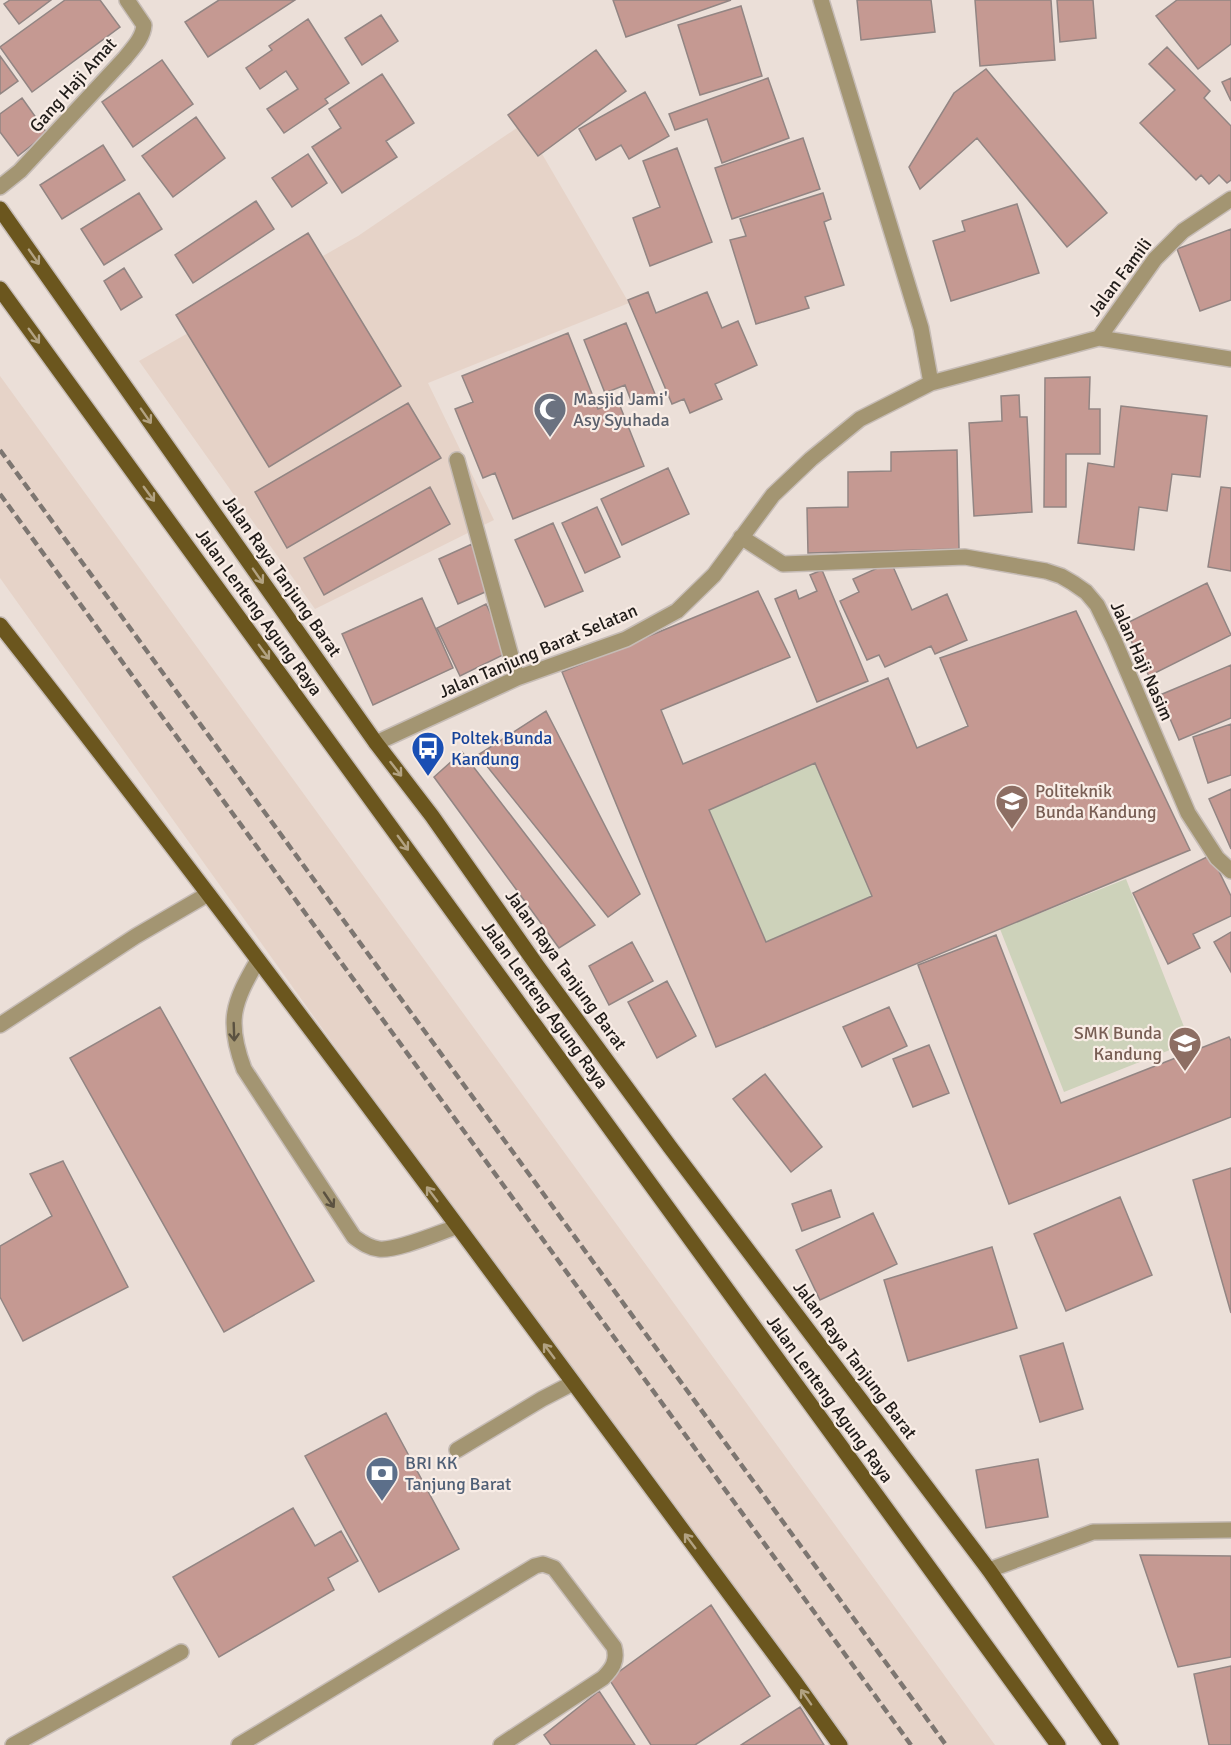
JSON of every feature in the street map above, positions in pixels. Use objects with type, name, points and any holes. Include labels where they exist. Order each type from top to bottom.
[{"type":"main road","name":"Jalan Raya Tanjung Barat","points":[[0,209],[376,743],[432,816],[538,967],[670,1147],[989,1570],[1111,1745]]},
{"type":"main road","name":"Jalan Lenteng Agung Raya","points":[[0,289],[1058,1745]]},
{"type":"main road","points":[[0,625],[126,785],[258,960],[840,1745]]},
{"type":"street","name":"Gang Haji Amat","points":[[0,187],[20,171],[136,44],[142,35],[144,25],[127,0]]},
{"type":"street","points":[[821,0],[921,328],[931,383]]},
{"type":"street","name":"Jalan Famili","points":[[1100,338],[1155,259],[1183,231],[1231,199]]},
{"type":"street","name":"Jalan Tanjung Barat Selatan","points":[[376,743],[517,678],[626,639],[677,611],[714,575],[773,495],[811,459],[860,419],[931,383],[1100,338],[1231,360]]},
{"type":"street","points":[[457,460],[517,678]]},
{"type":"street","name":"Jalan Haji Nasim","points":[[741,537],[783,564],[965,557],[1046,571],[1073,583],[1086,592],[1097,605],[1188,813],[1217,858],[1231,871]]},
{"type":"street","points":[[0,1025],[136,936],[208,894]]},
{"type":"street","points":[[258,960],[240,994],[233,1015],[234,1044],[244,1069],[354,1237],[369,1247],[380,1250],[456,1227]]},
{"type":"street","points":[[457,1450],[542,1398],[573,1383]]},
{"type":"street","points":[[989,1570],[1092,1532],[1231,1530]]},
{"type":"street","points":[[239,1745],[536,1566],[549,1565],[554,1568],[614,1647],[615,1662],[603,1678],[501,1745]]},
{"type":"street","points":[[13,1745],[182,1652]]},
{"type":"shaded area","points":[[524,123],[629,303],[428,383],[494,520],[315,609],[139,361],[358,236]]},
{"type":"shaded area","points":[[0,376],[995,1745],[835,1745],[0,578]]},
{"type":"green space","points":[[815,763],[872,896],[766,942],[709,810]]},
{"type":"green space","points":[[1126,879],[1190,1042],[1064,1092],[1000,929]]},
{"type":"building","points":[[10,0],[51,0],[19,24],[4,4]]},
{"type":"building","points":[[65,0],[100,0],[120,27],[32,92],[0,47]]},
{"type":"building","points":[[219,0],[295,0],[208,57],[185,22]]},
{"type":"building","points":[[613,0],[731,0],[626,37]]},
{"type":"building","points":[[857,0],[931,0],[935,32],[861,40]]},
{"type":"building","points":[[975,0],[1051,0],[1055,60],[980,66]]},
{"type":"building","points":[[1057,0],[1093,0],[1096,38],[1060,42]]},
{"type":"building","points":[[1177,0],[1231,0],[1231,44],[1198,69],[1156,16]]},
{"type":"building","points":[[741,6],[762,76],[700,95],[678,25]]},
{"type":"building","points":[[381,15],[398,41],[362,65],[345,38]]},
{"type":"building","points":[[308,19],[349,83],[325,99],[328,103],[284,133],[267,109],[298,89],[286,71],[260,89],[246,68],[272,50],[269,46]]},
{"type":"building","points":[[1167,47],[1210,91],[1204,98],[1231,126],[1231,180],[1227,183],[1219,175],[1209,184],[1201,175],[1196,180],[1140,123],[1175,90],[1149,64]]},
{"type":"building","points":[[596,50],[626,91],[538,156],[508,115]]},
{"type":"building","points":[[0,56],[18,81],[0,94]]},
{"type":"building","points":[[162,60],[193,104],[133,147],[102,102]]},
{"type":"building","points":[[986,69],[1107,213],[1067,247],[977,138],[920,189],[909,167],[954,93]]},
{"type":"building","points":[[382,74],[414,123],[386,141],[397,157],[342,193],[312,147],[341,128],[329,109]]},
{"type":"building","points":[[768,78],[789,138],[722,163],[707,119],[675,130],[669,114]]},
{"type":"building","points":[[1231,78],[1231,101],[1222,82]]},
{"type":"building","points":[[645,92],[669,136],[629,159],[621,145],[596,160],[579,129]]},
{"type":"building","points":[[22,98],[47,133],[18,156],[0,132],[0,114]]},
{"type":"building","points":[[196,117],[225,158],[173,197],[142,156]]},
{"type":"building","points":[[803,138],[820,189],[732,219],[715,168]]},
{"type":"building","points":[[103,145],[125,180],[62,219],[40,185]]},
{"type":"building","points":[[677,148],[712,242],[650,266],[633,218],[660,207],[643,161]]},
{"type":"building","points":[[308,154],[327,183],[292,207],[272,178]]},
{"type":"building","points":[[139,193],[162,229],[104,265],[81,229]]},
{"type":"building","points":[[823,193],[831,219],[824,222],[844,285],[805,297],[809,308],[756,324],[730,240],[746,236],[740,219]]},
{"type":"building","points":[[256,201],[274,229],[193,283],[175,255]]},
{"type":"building","points":[[1017,204],[1039,273],[951,301],[933,241],[965,231],[962,221]]},
{"type":"building","points":[[1231,229],[1231,300],[1200,311],[1177,249]]},
{"type":"building","points":[[308,233],[401,386],[269,467],[176,315]]},
{"type":"building","points":[[124,268],[142,297],[121,310],[104,281]]},
{"type":"building","points":[[648,292],[656,313],[707,292],[722,328],[738,321],[757,365],[715,384],[722,399],[690,413],[684,399],[672,404],[628,300]]},
{"type":"building","points":[[626,323],[655,394],[632,403],[625,385],[605,393],[584,340]]},
{"type":"building","name":"Masjid Jami' Asy Syuhada","points":[[568,333],[598,409],[618,401],[644,466],[513,519],[495,473],[483,478],[455,409],[473,402],[462,376]]},
{"type":"building","points":[[1090,377],[1089,409],[1100,409],[1100,454],[1066,454],[1066,507],[1044,507],[1045,378]]},
{"type":"building","points":[[1019,395],[1020,417],[1027,417],[1032,512],[974,516],[969,423],[1002,421],[1001,396]]},
{"type":"building","points":[[408,403],[441,458],[287,548],[255,492]]},
{"type":"building","points":[[1121,406],[1207,416],[1200,477],[1172,474],[1167,511],[1139,507],[1134,550],[1078,543],[1088,463],[1114,467]]},
{"type":"building","points":[[957,450],[959,549],[808,553],[807,508],[848,507],[848,472],[891,471],[891,452]]},
{"type":"building","points":[[668,468],[689,514],[622,545],[601,499]]},
{"type":"building","points":[[430,487],[450,524],[324,595],[304,558]]},
{"type":"building","points":[[1221,487],[1231,488],[1231,571],[1208,567]]},
{"type":"building","points":[[597,507],[620,557],[585,573],[562,523]]},
{"type":"building","points":[[553,523],[583,591],[545,607],[515,540]]},
{"type":"building","points":[[472,544],[492,589],[458,604],[439,559]]},
{"type":"building","points":[[891,562],[912,610],[947,594],[967,640],[935,654],[931,646],[885,667],[879,655],[867,660],[840,601],[859,592],[853,579]]},
{"type":"building","points":[[822,570],[868,681],[817,702],[775,599],[796,590],[799,599],[817,591],[810,575]]},
{"type":"building","points":[[1207,583],[1231,635],[1149,676],[1123,625]]},
{"type":"building","name":"Politeknik Bunda Kandung","points":[[758,591],[790,657],[661,710],[683,764],[888,678],[917,748],[968,726],[940,658],[1076,611],[1190,850],[716,1047],[562,672]],"holes":[[[815,763],[872,896],[766,942],[709,810]]]},
{"type":"building","points":[[422,598],[453,668],[373,705],[342,634]]},
{"type":"building","points":[[486,604],[509,652],[460,676],[437,628]]},
{"type":"building","points":[[1231,665],[1231,718],[1179,740],[1160,695]]},
{"type":"building","points":[[546,711],[640,894],[608,917],[478,755]]},
{"type":"building","points":[[1231,724],[1231,775],[1208,783],[1193,737]]},
{"type":"building","points":[[462,752],[595,925],[559,948],[434,777]]},
{"type":"building","points":[[1231,789],[1231,849],[1209,799]]},
{"type":"building","points":[[1211,855],[1231,896],[1231,916],[1193,934],[1200,948],[1168,964],[1133,893]]},
{"type":"building","points":[[1231,932],[1231,972],[1214,942]]},
{"type":"building","name":"SMK Bunda Kandung","points":[[996,935],[1061,1103],[1229,1037],[1231,1041],[1231,1117],[1009,1204],[918,965]]},
{"type":"building","points":[[632,942],[653,981],[609,1005],[589,966]]},
{"type":"building","points":[[667,981],[696,1036],[657,1058],[628,1002]]},
{"type":"building","points":[[160,1007],[314,1281],[224,1332],[70,1058]]},
{"type":"building","points":[[889,1007],[907,1046],[862,1067],[843,1027]]},
{"type":"building","points":[[929,1045],[949,1093],[913,1107],[893,1059]]},
{"type":"building","points":[[765,1074],[822,1147],[791,1172],[733,1099]]},
{"type":"building","points":[[63,1161],[128,1287],[23,1341],[0,1297],[0,1246],[52,1216],[30,1174]]},
{"type":"building","points":[[1231,1168],[1231,1313],[1193,1180]]},
{"type":"building","points":[[831,1190],[840,1217],[802,1231],[792,1204]]},
{"type":"building","points":[[1120,1197],[1152,1275],[1066,1311],[1034,1234]]},
{"type":"building","points":[[873,1213],[897,1264],[820,1300],[796,1250]]},
{"type":"building","points":[[992,1247],[1017,1328],[908,1361],[884,1280]]},
{"type":"building","points":[[1063,1343],[1083,1409],[1040,1422],[1020,1356]]},
{"type":"building","name":"BRI KK Tanjung Barat","points":[[386,1413],[459,1549],[379,1592],[305,1456]]},
{"type":"building","points":[[1038,1459],[1048,1517],[986,1528],[976,1470]]},
{"type":"building","points":[[293,1508],[315,1546],[341,1531],[358,1561],[328,1578],[334,1590],[219,1657],[173,1577]]},
{"type":"building","points":[[1140,1555],[1231,1556],[1231,1657],[1178,1667]]},
{"type":"building","points":[[711,1605],[770,1696],[695,1745],[651,1745],[609,1679]]},
{"type":"building","points":[[1231,1666],[1231,1745],[1209,1745],[1194,1674]]},
{"type":"building","points":[[599,1691],[635,1745],[551,1745],[544,1735]]},
{"type":"building","points":[[800,1707],[824,1745],[741,1745]]},
{"type":"railway","points":[[0,450],[946,1745]]},
{"type":"railway","points":[[0,494],[911,1745]]},
{"type":"place","name":"Masjid Jami' Asy Syuhada","points":[[550,438]]},
{"type":"place","name":"Poltek Bunda Kandung","points":[[428,777]]},
{"type":"place","name":"Politeknik Bunda Kandung","points":[[1012,830]]},
{"type":"place","name":"SMK Bunda Kandung","points":[[1185,1072]]},
{"type":"place","name":"BRI KK Tanjung Barat","points":[[382,1502]]}]
